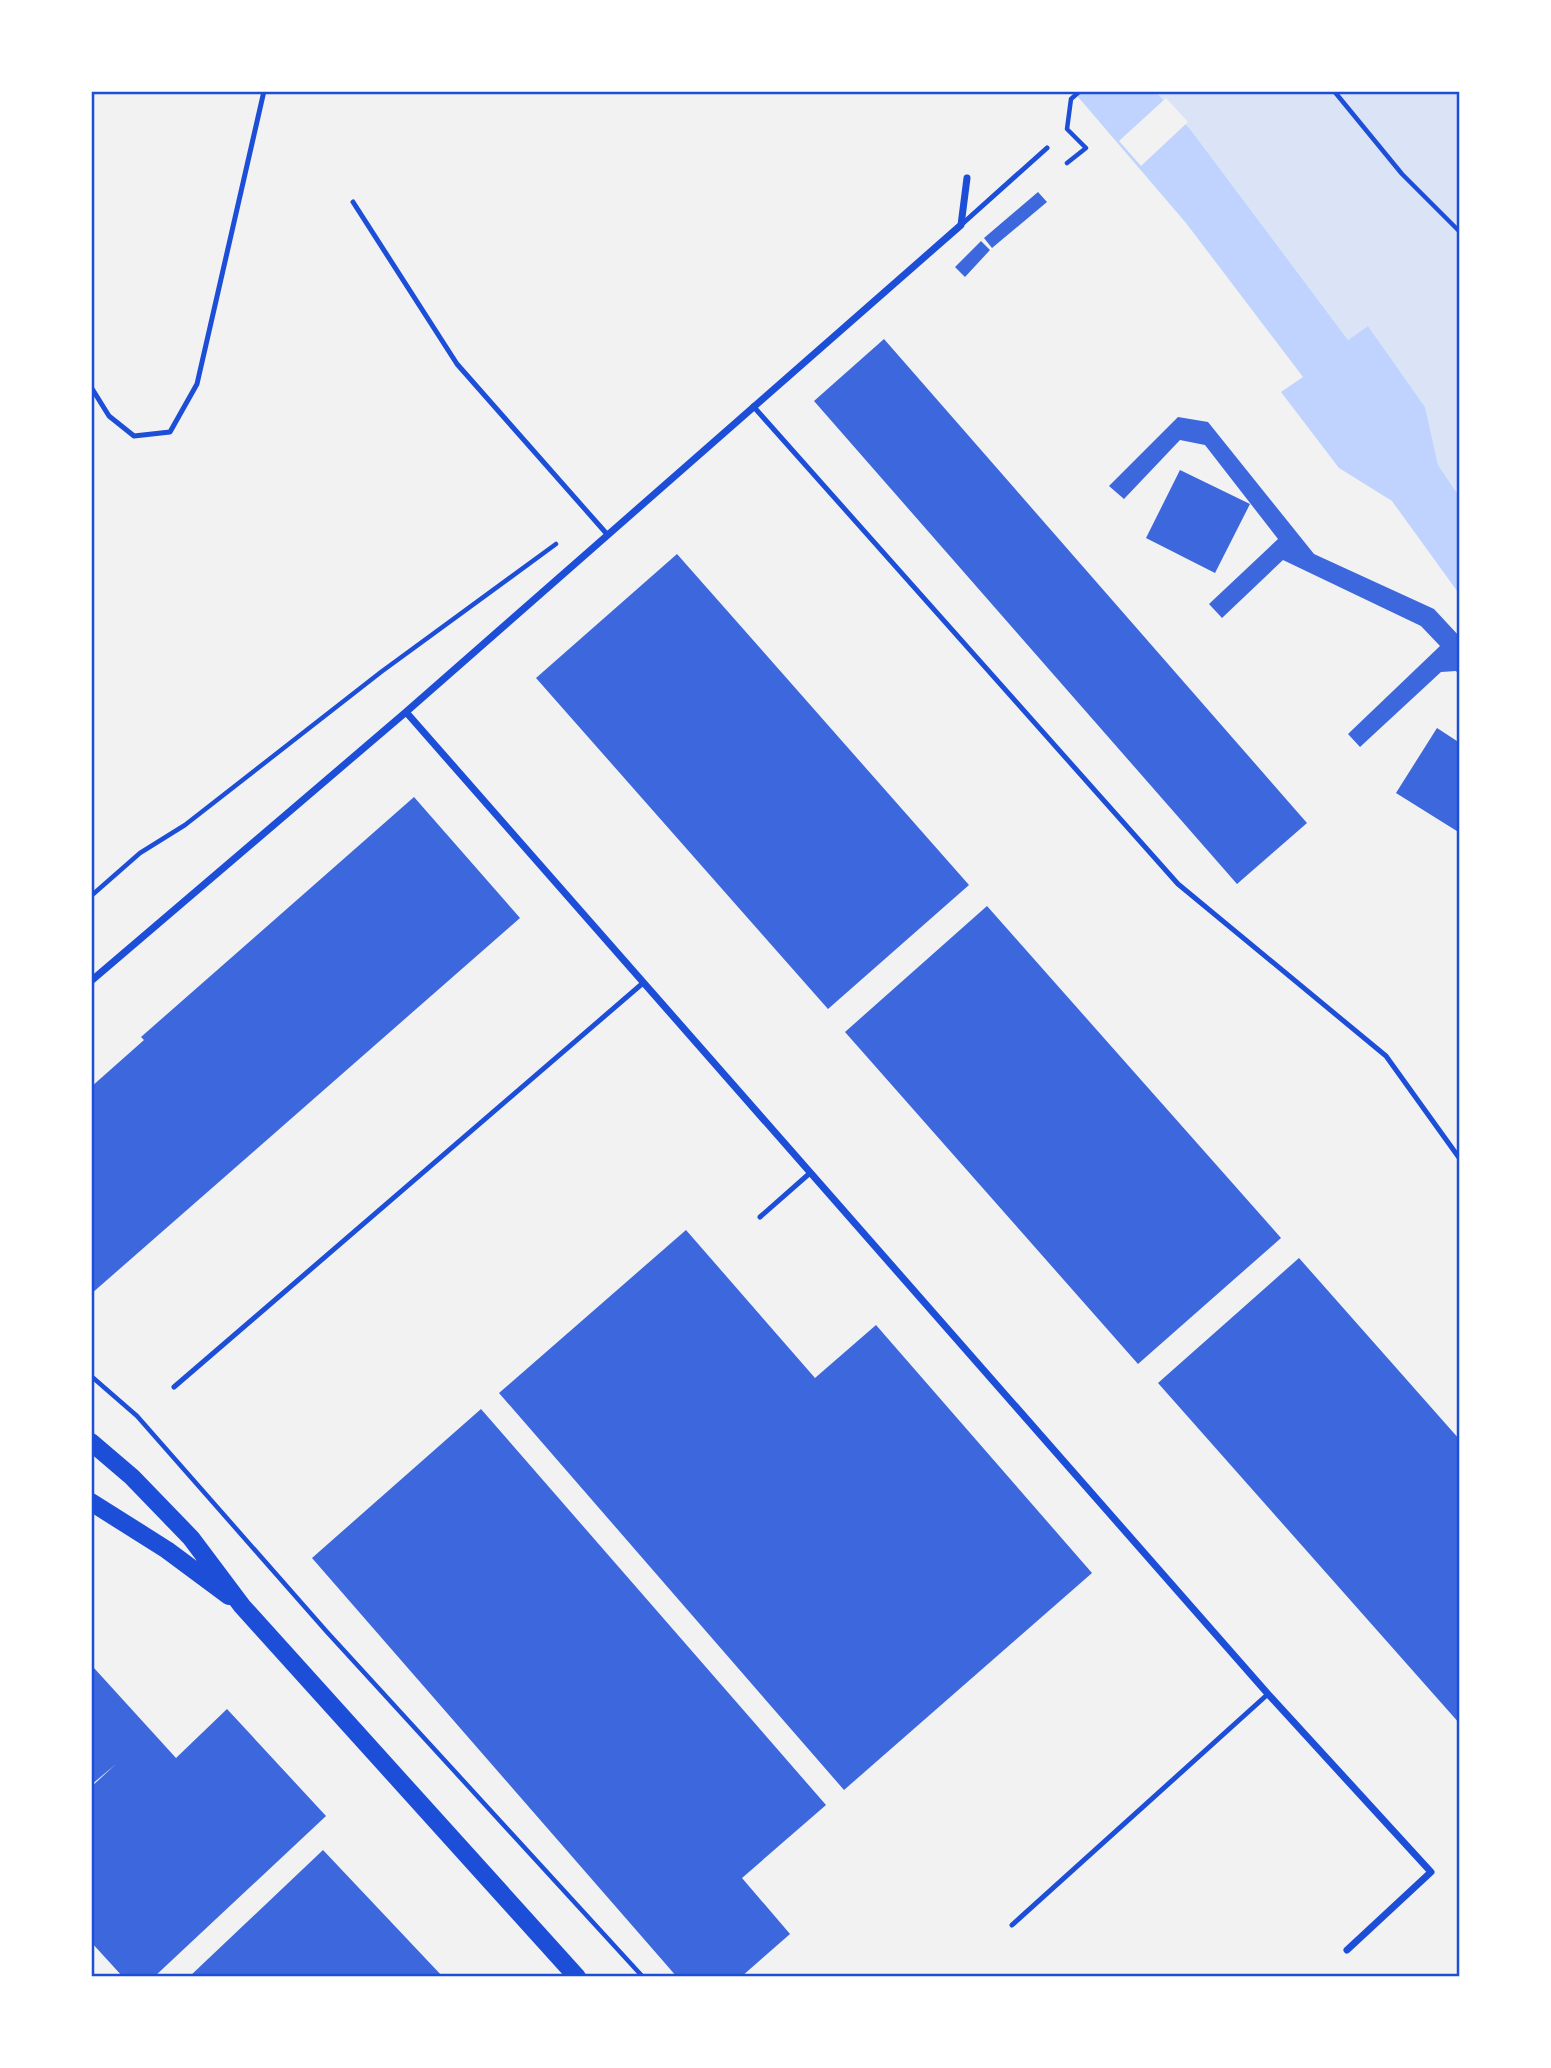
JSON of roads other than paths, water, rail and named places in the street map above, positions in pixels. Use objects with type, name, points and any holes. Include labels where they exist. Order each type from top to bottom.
[{"type":"main road","points":[[91,1442],[163,1507],[218,1572],[242,1606],[577,1977]]},
{"type":"main road","points":[[91,1502],[167,1550],[242,1606]]},
{"type":"street","points":[[91,981],[406,712],[606,533],[961,225],[967,178]]},
{"type":"street","points":[[406,712],[1268,1694],[1431,1872],[1347,1950]]},
{"type":"lane","points":[[91,387],[109,416],[134,436],[170,432],[197,384],[264,91]]},
{"type":"lane","points":[[961,225],[1047,148]]},
{"type":"lane","points":[[353,202],[457,364],[606,533]]},
{"type":"lane","points":[[753,406],[1178,884],[1386,1056],[1460,1159]]},
{"type":"lane","points":[[174,1387],[643,983]]},
{"type":"lane","points":[[760,1217],[810,1173]]},
{"type":"lane","points":[[1012,1925],[1268,1694]]},
{"type":"water","points":[[1073,91],[1155,91],[1190,129],[1348,340],[1368,326],[1425,407],[1438,465],[1460,497],[1460,595],[1392,501],[1339,468],[1281,392],[1303,377],[1186,223]]}]
